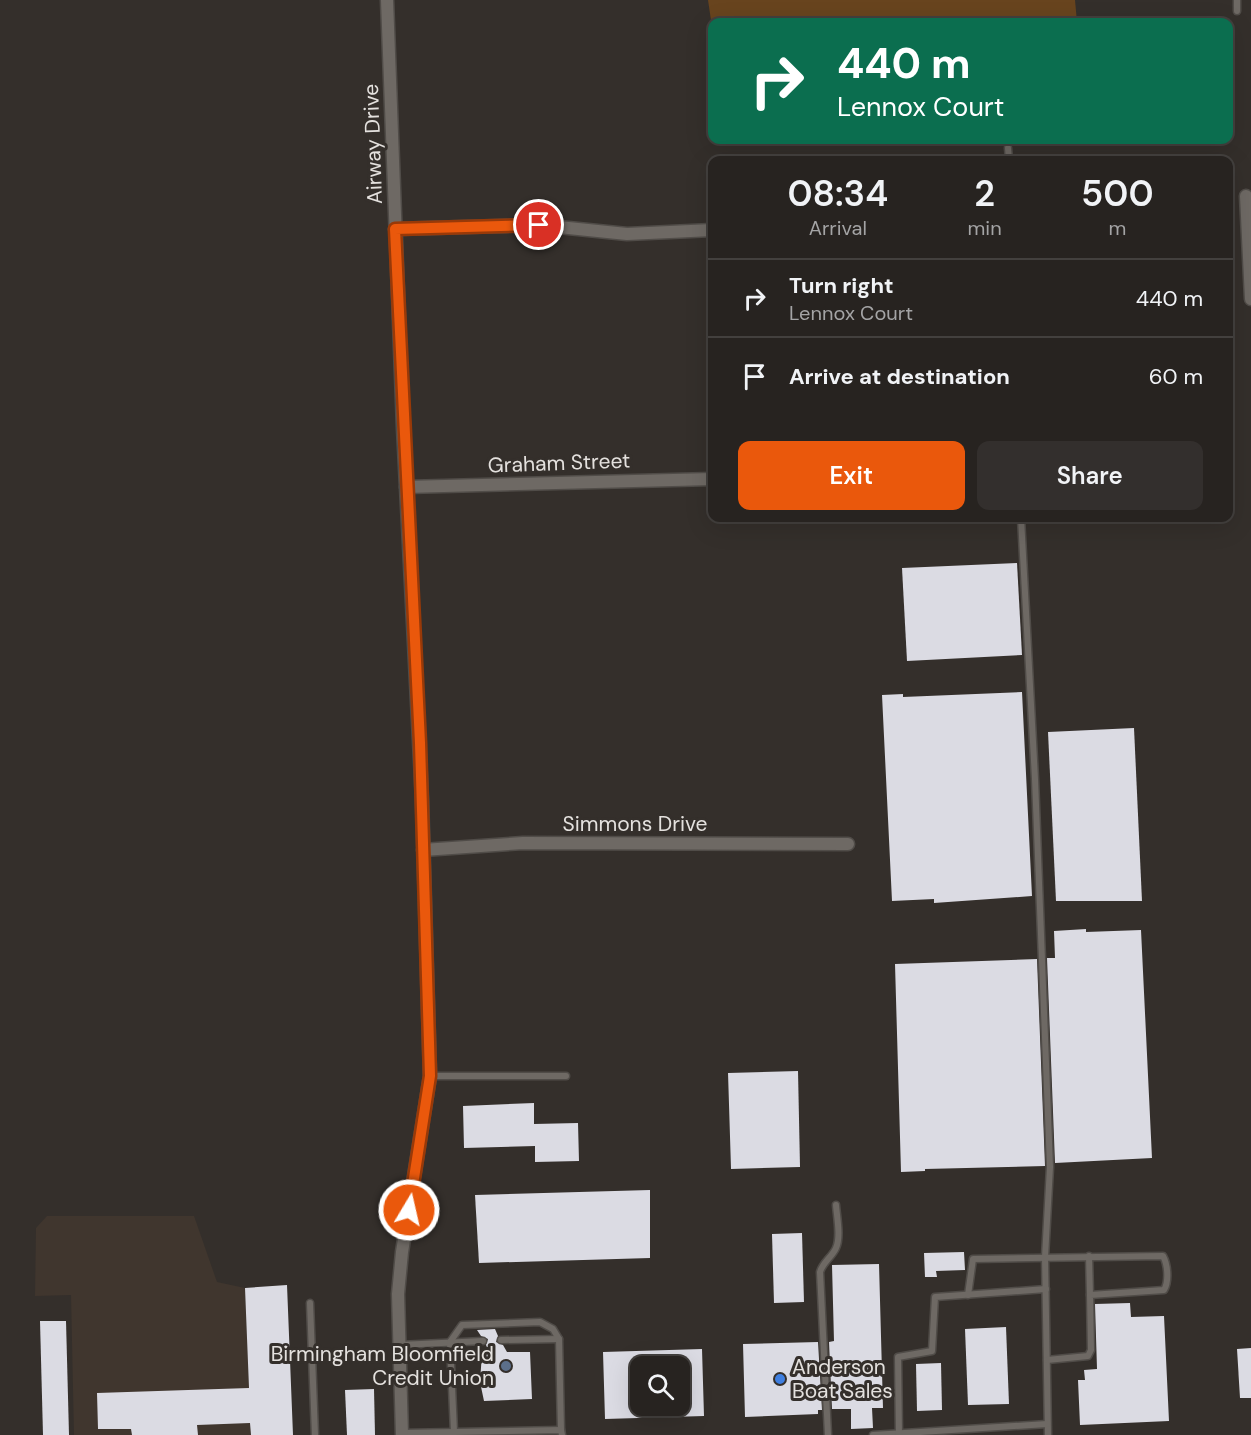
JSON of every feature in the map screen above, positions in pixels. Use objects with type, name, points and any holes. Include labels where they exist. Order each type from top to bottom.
[{"type":"street","name":"Airway Drive","points":[[387,0],[423,850],[430,1076],[402,1252],[398,1294],[402,1434]]},
{"type":"street","points":[[1246,196],[1251,299]]},
{"type":"street","points":[[395,229],[539,225],[627,234],[708,230]]},
{"type":"street","name":"Graham Street","points":[[406,487],[708,479]]},
{"type":"street","name":"Simmons Drive","points":[[423,850],[523,843],[848,844]]},
{"type":"lane","points":[[1237,0],[1238,11]]},
{"type":"lane","points":[[1008,148],[1009,156]]},
{"type":"lane","points":[[1021,522],[1035,779],[1050,1167],[1045,1257],[1048,1435]]},
{"type":"lane","points":[[430,1076],[566,1076]]},
{"type":"lane","points":[[828,1435],[820,1272],[822,1265],[837,1244],[836,1205]]},
{"type":"lane","points":[[1047,1360],[1088,1356],[1091,1350],[1089,1256]]},
{"type":"lane","points":[[968,1295],[973,1259],[1163,1256],[1166,1261],[1167,1285],[1159,1292],[1090,1295]]},
{"type":"lane","points":[[899,1434],[898,1358],[932,1351],[935,1297],[1046,1289]]},
{"type":"lane","points":[[310,1303],[315,1435]]},
{"type":"lane","points":[[402,1434],[562,1433],[559,1339],[553,1329],[540,1322],[462,1325],[450,1342],[454,1432]]},
{"type":"lane","points":[[501,1341],[559,1339]]},
{"type":"lane","points":[[400,1345],[483,1341]]},
{"type":"lane","points":[[873,1435],[1047,1424]]},
{"type":"shaded area","points":[[708,0],[1075,0],[1077,18],[711,18]]},
{"type":"shaded area","points":[[47,1216],[194,1216],[217,1282],[245,1288],[251,1435],[74,1435],[71,1295],[35,1296],[36,1228]]},
{"type":"building","points":[[1017,563],[1022,655],[907,661],[902,568]]},
{"type":"building","points":[[1022,692],[1032,896],[934,903],[934,899],[892,901],[882,695],[903,694],[903,697]]},
{"type":"building","points":[[1134,728],[1142,901],[1056,901],[1048,732]]},
{"type":"building","points":[[1086,929],[1086,932],[1141,930],[1152,1158],[1055,1163],[1047,958],[1055,958],[1054,931]]},
{"type":"building","points":[[1037,959],[1045,1166],[925,1169],[925,1171],[901,1172],[895,964]]},
{"type":"building","points":[[798,1071],[800,1167],[731,1169],[728,1073]]},
{"type":"building","points":[[534,1103],[534,1124],[578,1123],[579,1161],[535,1162],[535,1146],[464,1148],[463,1106]]},
{"type":"building","points":[[650,1190],[650,1258],[479,1263],[475,1195]]},
{"type":"building","points":[[802,1233],[804,1302],[774,1303],[772,1234]]},
{"type":"building","points":[[964,1252],[965,1270],[936,1271],[937,1277],[925,1277],[924,1253]]},
{"type":"building","points":[[879,1264],[883,1408],[872,1408],[873,1428],[851,1429],[851,1409],[832,1409],[829,1342],[834,1341],[832,1265]]},
{"type":"building","points":[[287,1285],[293,1435],[251,1435],[250,1423],[197,1425],[198,1435],[132,1435],[131,1429],[98,1429],[97,1393],[249,1388],[245,1288]]},
{"type":"building","points":[[1130,1303],[1131,1317],[1164,1316],[1169,1421],[1080,1425],[1078,1380],[1085,1380],[1084,1370],[1097,1369],[1095,1304]]},
{"type":"building","points":[[40,1321],[66,1321],[69,1435],[43,1435]]},
{"type":"building","points":[[1006,1327],[1009,1404],[968,1405],[965,1329]]},
{"type":"building","name":"Birmingham Bloomfield Credit Union","points":[[495,1329],[498,1336],[496,1342],[503,1345],[507,1352],[530,1352],[532,1399],[484,1401],[480,1382],[482,1353],[490,1354],[486,1345],[488,1339],[481,1336],[477,1330]]},
{"type":"building","name":"Anderson Boat Sales","points":[[818,1342],[822,1410],[818,1410],[818,1414],[745,1417],[743,1344]]},
{"type":"building","points":[[1251,1348],[1251,1398],[1240,1398],[1237,1349]]},
{"type":"building","points":[[702,1349],[704,1416],[605,1419],[603,1352]]},
{"type":"building","points":[[941,1363],[942,1410],[917,1411],[916,1364]]},
{"type":"building","points":[[374,1389],[375,1435],[347,1435],[345,1390]]},
{"type":"place","name":"Birmingham Bloomfield Credit Union","points":[[506,1366]]},
{"type":"place","name":"Anderson Boat Sales","points":[[780,1379]]},
{"type":"route","points":[[409,1210],[430,1076],[424,958],[420,743],[409,556],[395,229],[539,225]]}]
